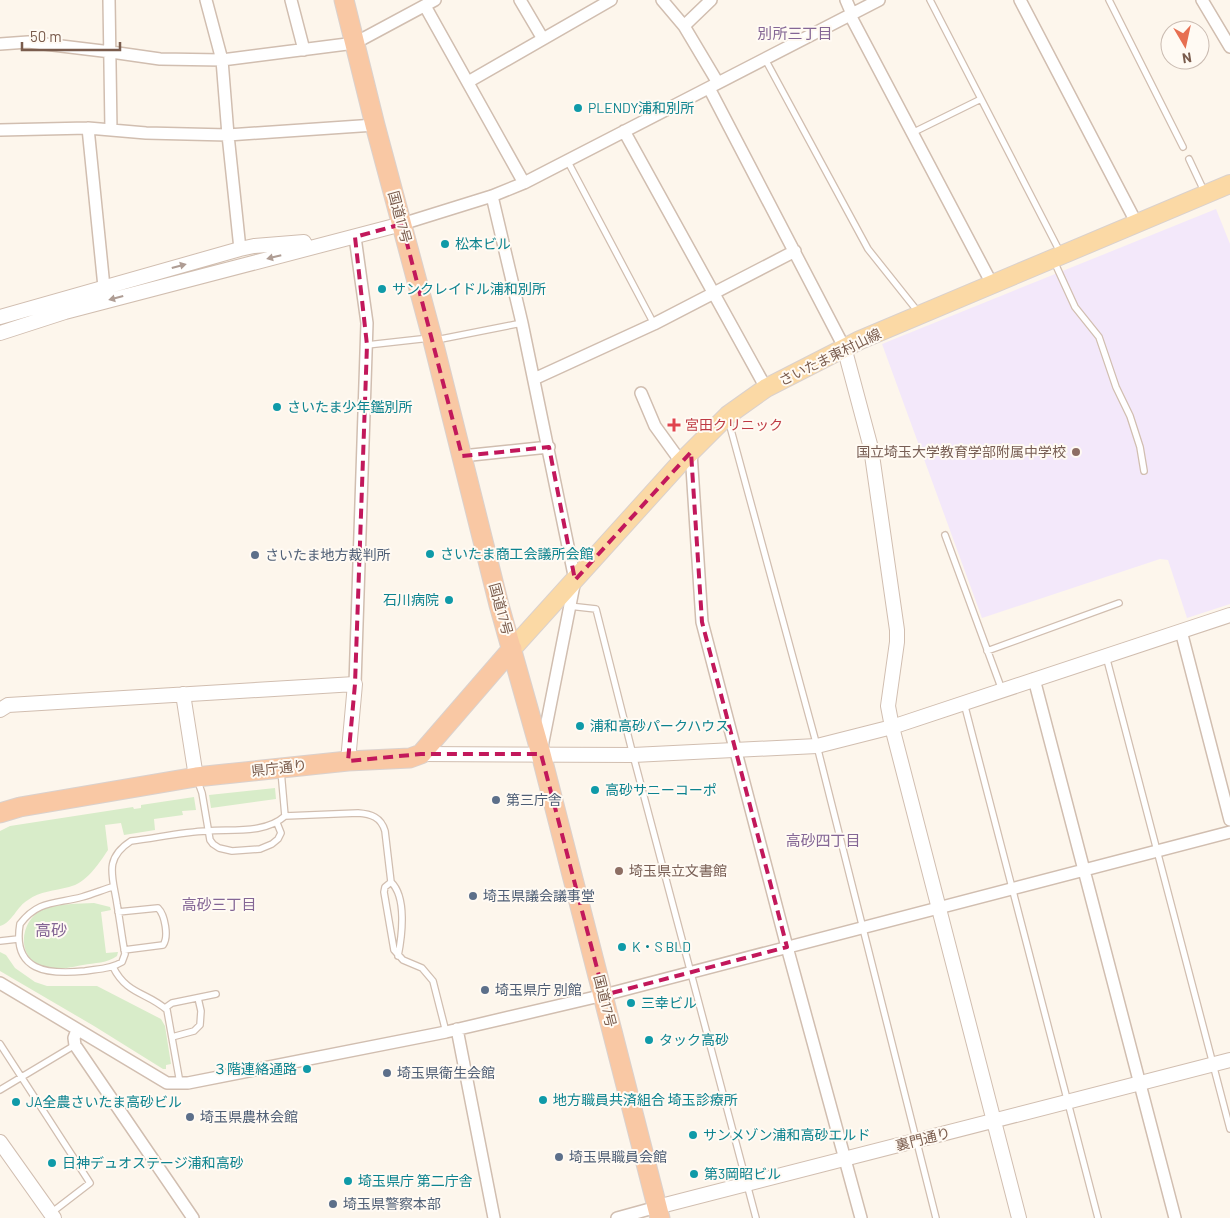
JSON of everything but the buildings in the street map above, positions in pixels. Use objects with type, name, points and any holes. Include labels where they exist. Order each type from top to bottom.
[{"type":"highway","name":"国道17号","points":[[344,0],[375,125],[433,339],[499,605],[541,754],[659,1213]]},
{"type":"highway","points":[[421,754],[512,649]]},
{"type":"highway","name":"県庁通り","points":[[0,812],[196,777],[348,761],[410,758],[421,754]]},
{"type":"main road","name":"さいたま東村山線","points":[[512,649],[686,457],[728,416],[766,388],[844,347],[1136,222],[1230,184]]},
{"type":"street","points":[[109,0],[111,130]]},
{"type":"street","points":[[206,0],[222,60],[240,249]]},
{"type":"street","points":[[291,0],[304,50]]},
{"type":"street","points":[[520,0],[543,39]]},
{"type":"street","points":[[468,82],[611,0]]},
{"type":"street","points":[[662,0],[684,26],[844,347],[870,448],[897,630],[888,706],[892,727],[1019,1218]]},
{"type":"street","points":[[684,26],[712,0]]},
{"type":"street","points":[[846,0],[851,14],[912,133],[992,284]]},
{"type":"street","points":[[0,333],[65,312],[402,224],[492,196],[524,182],[879,0]]},
{"type":"street","points":[[1020,0],[1136,222]]},
{"type":"street","points":[[1202,0],[1230,47]]},
{"type":"street","points":[[0,44],[28,42],[160,59],[222,60],[355,43],[430,3],[468,82],[524,182]]},
{"type":"street","points":[[0,130],[88,128],[228,135],[375,125]]},
{"type":"street","points":[[88,128],[104,287]]},
{"type":"street","points":[[624,131],[766,388]]},
{"type":"street","points":[[492,196],[549,447],[575,580],[541,754]]},
{"type":"street","points":[[0,317],[240,249],[254,246],[355,237]]},
{"type":"street","points":[[348,761],[355,684],[367,345],[367,322],[355,237]]},
{"type":"street","points":[[534,379],[654,324],[795,251]]},
{"type":"street","points":[[641,393],[655,426],[686,457],[702,622],[787,947],[861,1218]]},
{"type":"street","points":[[462,456],[549,447]]},
{"type":"street","points":[[421,754],[633,755],[817,746],[892,727],[1230,615]]},
{"type":"street","points":[[1181,631],[1230,820]]},
{"type":"street","points":[[1034,680],[1175,1218]]},
{"type":"street","points":[[0,710],[8,705],[355,684]]},
{"type":"street","points":[[183,694],[196,777]]},
{"type":"street","points":[[0,983],[167,1083],[188,1083],[452,1030],[604,995],[1230,832]]},
{"type":"street","points":[[77,1030],[74,1038],[75,1045],[193,1218]]},
{"type":"street","points":[[452,1030],[494,1218]]},
{"type":"street","name":"裏門通り","points":[[617,1218],[659,1213],[748,1184],[1230,1060]]},
{"type":"street","points":[[0,1142],[53,1216]]},
{"type":"lane","points":[[930,0],[981,99],[1057,256],[1075,307],[1099,337],[1116,387],[1130,416],[1140,447],[1144,471]]},
{"type":"lane","points":[[1108,0],[1183,147]]},
{"type":"lane","points":[[764,59],[868,248],[920,314]]},
{"type":"lane","points":[[912,133],[981,99]]},
{"type":"lane","points":[[1189,159],[1205,194]]},
{"type":"lane","points":[[567,160],[654,324]]},
{"type":"lane","points":[[367,345],[433,339],[522,323]]},
{"type":"lane","points":[[728,416],[817,746],[915,1141],[936,1218]]},
{"type":"lane","points":[[945,535],[1002,690]]},
{"type":"lane","points":[[987,651],[1119,603]]},
{"type":"lane","points":[[569,606],[596,609],[756,1218]]},
{"type":"lane","points":[[1106,656],[1230,1129]]},
{"type":"lane","points":[[964,703],[1098,1218]]},
{"type":"lane","points":[[281,768],[285,816]]},
{"type":"lane","points":[[196,777],[202,793],[210,840],[219,848],[240,851],[260,849],[272,844],[281,834],[277,823]]},
{"type":"lane","points":[[112,887],[82,897],[46,904],[36,908],[20,924],[18,938],[21,954],[29,963],[40,970],[57,972],[77,972],[113,966],[124,959],[118,912],[112,887],[112,869],[122,847],[131,841],[208,831],[228,832],[271,826],[285,816],[358,812],[374,816],[383,825],[385,831],[391,882],[396,886],[402,921],[398,956]]},
{"type":"lane","points":[[391,882],[385,887],[384,892],[392,943],[398,956],[422,968],[434,981],[452,1030]]},
{"type":"lane","points":[[118,912],[158,908],[162,912],[163,918],[166,941],[163,945],[124,950]]},
{"type":"lane","points":[[0,941],[18,938]]},
{"type":"lane","points":[[113,966],[119,978],[127,986],[164,1008],[168,1014],[180,1083]]},
{"type":"lane","points":[[164,1008],[172,1003],[216,994]]},
{"type":"lane","points":[[172,1037],[194,1030],[200,1026],[201,1011],[198,998]]},
{"type":"lane","points":[[0,1044],[90,1183],[53,1216]]},
{"type":"lane","points":[[0,1090],[75,1045]]},
{"type":"highlighted area","points":[[402,224],[462,456],[549,447],[575,580],[691,452],[702,622],[787,947],[604,995],[541,754],[421,754],[348,761],[355,684],[367,345],[355,237]]},
{"type":"shaded area","name":"国立埼玉大学教育学部附属中学校","points":[[1216,209],[1230,244],[1230,604],[1187,618],[1168,560],[1160,559],[982,618],[882,344]]},
{"type":"green space","points":[[275,788],[276,799],[211,808],[209,795]]},
{"type":"green space","points":[[194,797],[196,810],[182,811],[183,815],[154,819],[155,830],[124,835],[121,823],[105,825],[108,850],[96,867],[81,882],[33,897],[24,903],[8,922],[0,926],[0,831],[10,826],[133,807],[134,809],[141,808],[141,805]]},
{"type":"green space","points":[[94,903],[110,907],[111,910],[101,912],[106,953],[118,952],[117,956],[101,962],[54,969],[35,964],[25,948],[25,930],[29,921],[44,909],[69,904]]},
{"type":"green space","points":[[0,952],[6,955],[15,968],[35,982],[47,986],[97,986],[161,1019],[165,1026],[171,1064],[166,1065],[166,1069],[163,1069],[0,971]]},
{"type":"place","name":"PLENDY浦和別所","points":[[578,108]]},
{"type":"place","name":"松本ビル","points":[[445,244]]},
{"type":"place","name":"サンクレイドル浦和別所","points":[[382,289]]},
{"type":"place","name":"さいたま少年鑑別所","points":[[277,407]]},
{"type":"place","name":"宮田クリニック","points":[[674,425]]},
{"type":"place","name":"国立埼玉大学教育学部附属中学校","points":[[1076,452]]},
{"type":"place","name":"さいたま商工会議所会館","points":[[430,554]]},
{"type":"place","name":"さいたま地方裁判所","points":[[255,555]]},
{"type":"place","name":"石川病院","points":[[449,600]]},
{"type":"place","name":"浦和高砂パークハウス","points":[[580,726]]},
{"type":"place","name":"高砂サニーコーポ","points":[[595,790]]},
{"type":"place","name":"第三庁舎","points":[[496,800]]},
{"type":"place","name":"埼玉県立文書館","points":[[619,871]]},
{"type":"place","name":"埼玉県議会議事堂","points":[[473,896]]},
{"type":"place","name":"K・S BLD","points":[[622,947]]},
{"type":"place","name":"埼玉県庁 別館","points":[[485,990]]},
{"type":"place","name":"三幸ビル","points":[[631,1003]]},
{"type":"place","name":"タック高砂","points":[[649,1040]]},
{"type":"place","name":"３階連絡通路","points":[[307,1069]]},
{"type":"place","name":"埼玉県衛生会館","points":[[387,1073]]},
{"type":"place","name":"地方職員共済組合 埼玉診療所","points":[[543,1100]]},
{"type":"place","name":"JA全農さいたま高砂ビル","points":[[16,1102]]},
{"type":"place","name":"埼玉県農林会館","points":[[190,1117]]},
{"type":"place","name":"サンメゾン浦和高砂エルド","points":[[693,1135]]},
{"type":"place","name":"埼玉県職員会館","points":[[559,1157]]},
{"type":"place","name":"日神デュオステージ浦和高砂","points":[[52,1163]]},
{"type":"place","name":"第3岡昭ビル","points":[[694,1174]]},
{"type":"place","name":"埼玉県庁 第二庁舎","points":[[348,1181]]},
{"type":"place","name":"埼玉県警察本部","points":[[333,1204]]},
{"type":"district","name":"別所三丁目","points":[[795,34]]},
{"type":"district","name":"高砂四丁目","points":[[823,841]]},
{"type":"district","name":"高砂三丁目","points":[[219,905]]},
{"type":"district","name":"高砂","points":[[51,930]]}]
